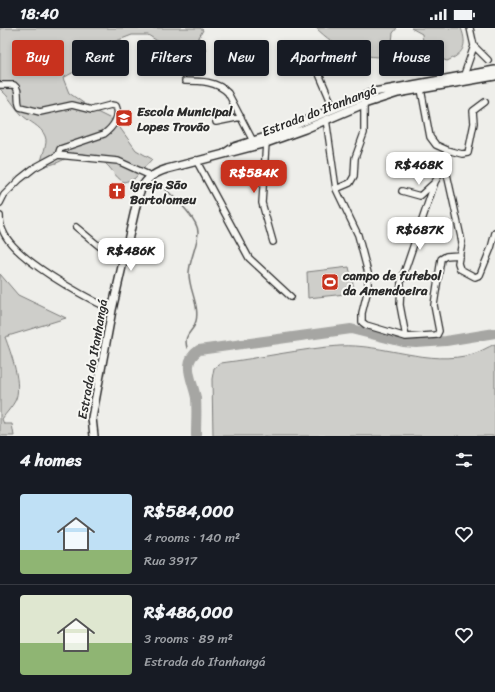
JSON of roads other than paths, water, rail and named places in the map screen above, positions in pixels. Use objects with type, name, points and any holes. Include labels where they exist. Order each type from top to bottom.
[{"type":"main road","name":"Estrada do Itanhangá","points":[[223,154],[234,147],[253,141],[374,92],[495,70]]},
{"type":"main road","name":"Estrada do Itanhangá","points":[[94,436],[92,418],[112,310],[138,197],[141,187],[151,176],[167,169],[196,160],[236,152],[266,143],[364,104],[420,89],[495,76]]},
{"type":"street","points":[[464,75],[474,46],[470,28]]},
{"type":"street","points":[[474,46],[488,60]]},
{"type":"street","points":[[320,76],[334,109]]},
{"type":"street","points":[[185,81],[198,81],[219,85],[224,88],[228,92],[253,141]]},
{"type":"street","points":[[0,85],[14,85],[18,89],[18,103],[20,107],[40,112],[72,105],[92,110],[111,105],[116,106],[118,115],[108,131],[104,134],[60,149],[58,155]]},
{"type":"street","points":[[420,89],[430,137],[436,145],[462,154],[468,153],[474,124],[473,111],[485,102]]},
{"type":"street","points":[[336,189],[350,183],[354,176],[355,158],[364,133],[364,104]]},
{"type":"street","points":[[216,122],[241,117]]},
{"type":"street","points":[[326,119],[336,189],[358,235],[368,273],[368,289],[361,318],[362,322],[366,325],[406,337],[425,336],[439,333],[434,305],[441,259],[446,256],[460,256]]},
{"type":"street","points":[[266,143],[262,204],[273,242]]},
{"type":"street","points":[[447,150],[445,165],[462,242],[458,263],[460,269],[478,277],[485,266],[495,232]]},
{"type":"street","points":[[0,204],[4,195],[20,179],[34,168],[58,155],[118,161],[135,167],[151,176]]},
{"type":"street","points":[[196,160],[249,258],[291,297]]},
{"type":"street","points":[[406,337],[400,305],[400,282],[435,182],[445,165]]},
{"type":"street","points":[[402,191],[420,196],[435,182]]},
{"type":"street","points":[[0,216],[3,231],[10,242],[28,258],[72,290],[112,310]]},
{"type":"street","points":[[76,227],[105,251],[124,259]]},
{"type":"waterway","points":[[159,183],[183,206],[194,220],[197,227],[198,233],[189,272],[190,284],[197,315],[195,325],[186,339],[187,348]]},
{"type":"waterway","points":[[196,436],[196,398],[189,372],[189,366],[193,355],[199,350],[351,329],[403,342],[416,343],[446,341],[495,333]]},
{"type":"place","name":"Escola Municipal Lopes Trovão","points":[[124,118]]},
{"type":"place","name":"igreja São Bartolomeu","points":[[117,191]]},
{"type":"place","name":"campo de futebol da Amendoeira","points":[[330,282]]}]
